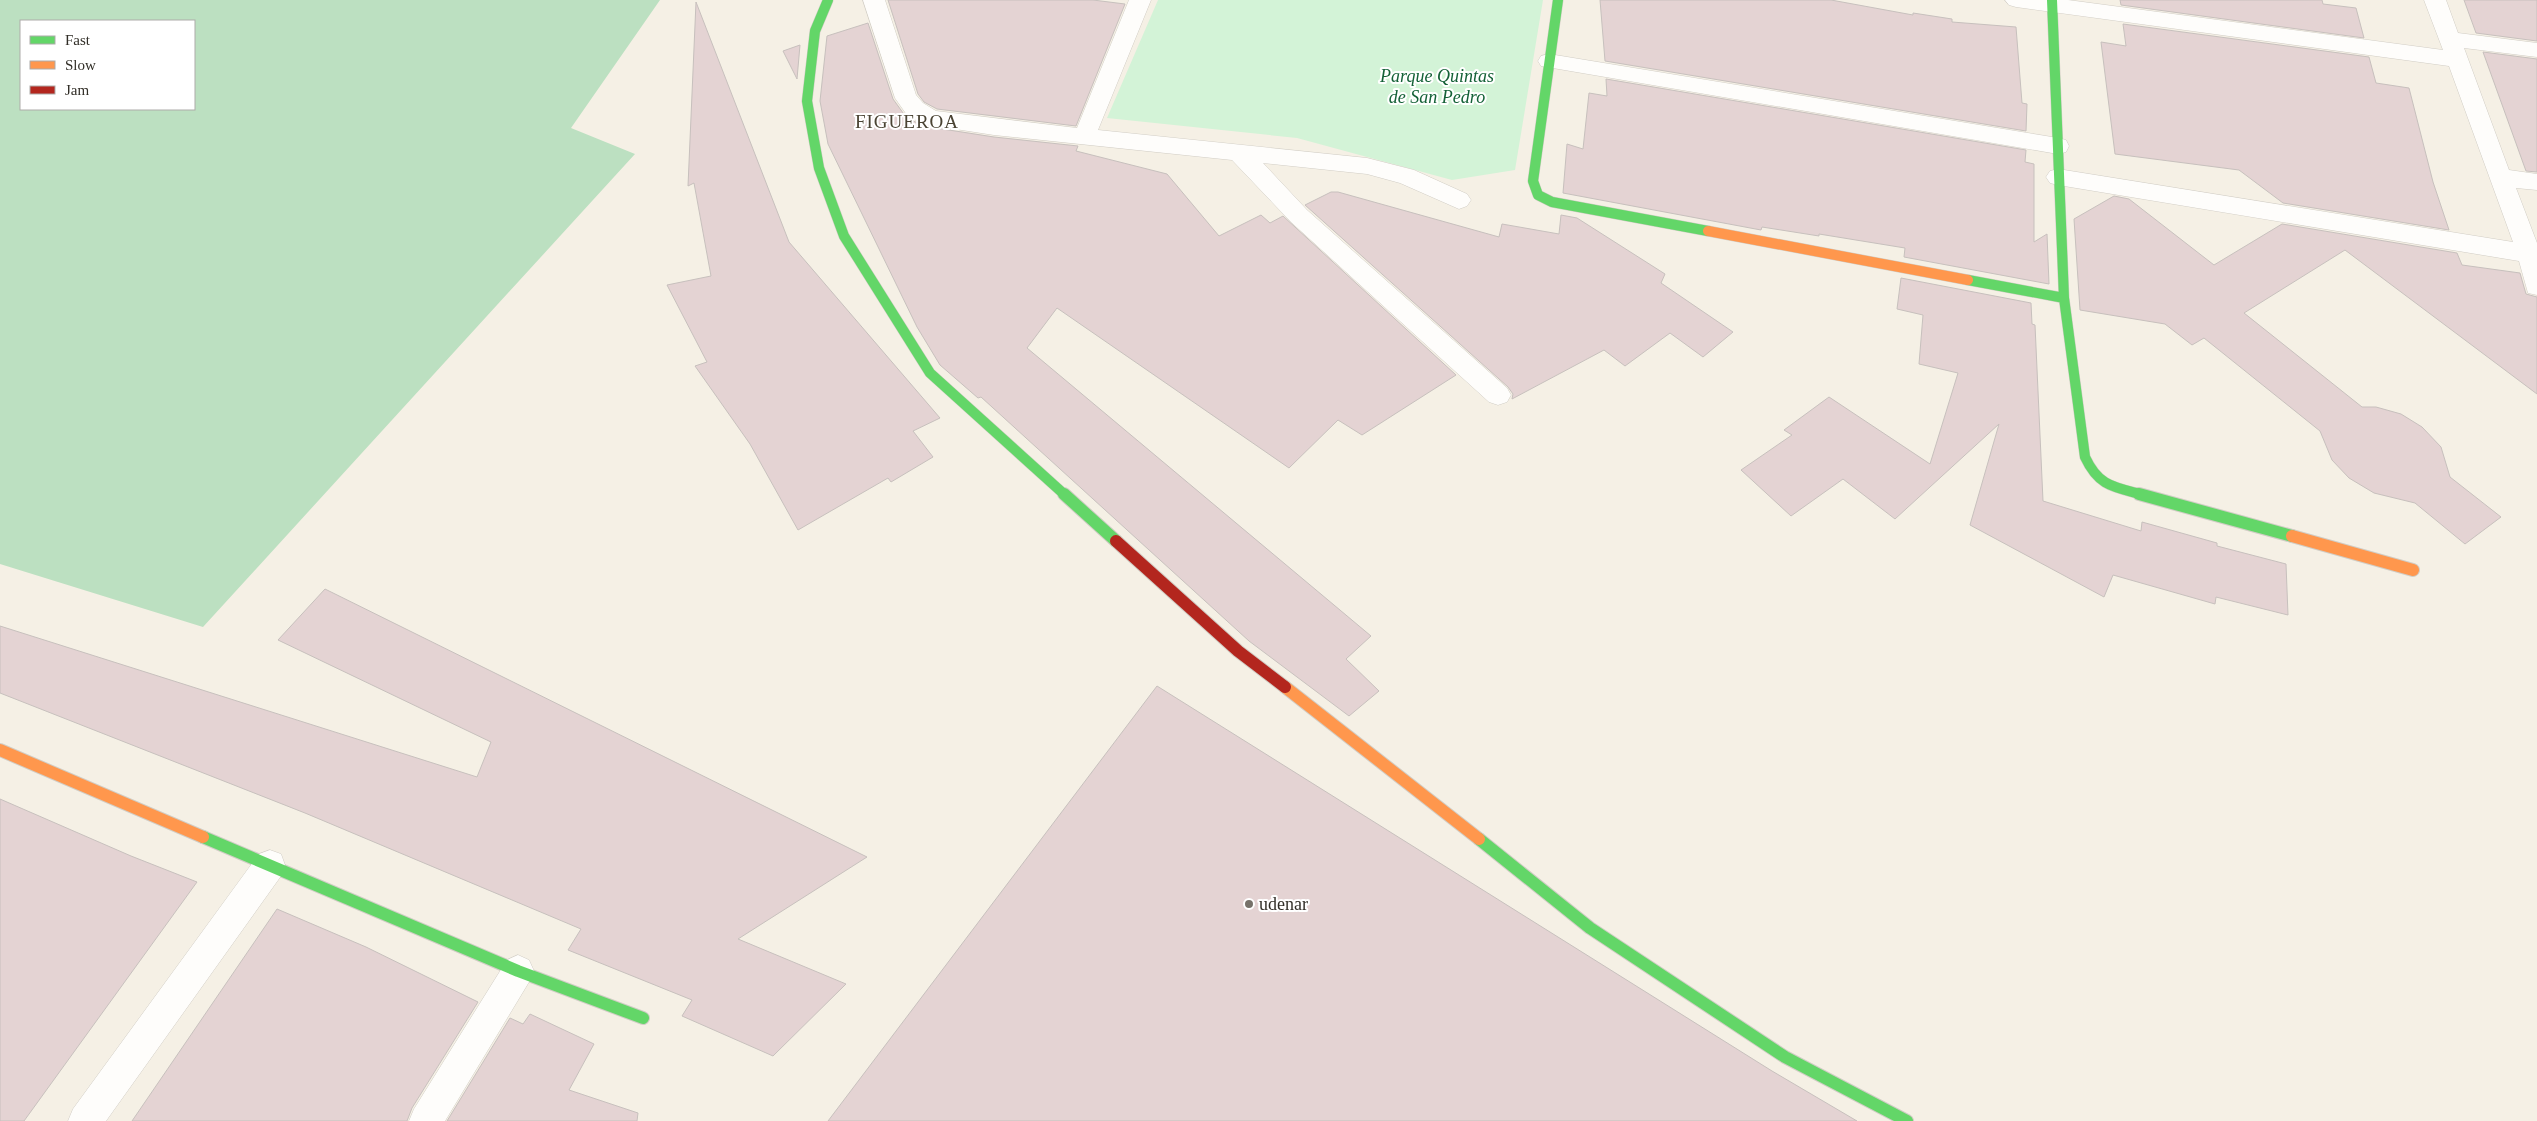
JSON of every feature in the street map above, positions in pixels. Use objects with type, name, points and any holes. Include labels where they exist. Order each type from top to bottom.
[{"type":"street","points":[[828,0],[815,31],[808,101],[819,168],[844,236],[930,373],[1238,651],[1430,800],[1590,928],[1784,1056],[1907,1121]]},
{"type":"street","points":[[874,0],[906,98],[915,109],[931,118],[994,127],[1085,135],[1366,166],[1406,176],[1459,200]]},
{"type":"street","points":[[1085,135],[1140,0]]},
{"type":"street","points":[[1558,0],[1533,181],[1538,194],[1552,202],[2064,298]]},
{"type":"street","points":[[2016,0],[2454,50],[2537,50]]},
{"type":"street","points":[[2436,0],[2529,254],[2537,286]]},
{"type":"street","points":[[2052,3],[2064,298],[2085,458],[2093,474],[2111,486],[2412,570]]},
{"type":"street","points":[[1549,61],[2058,146]]},
{"type":"street","points":[[1238,152],[1300,216],[1498,395]]},
{"type":"street","points":[[2058,177],[2529,254]]},
{"type":"street","points":[[2500,177],[2537,182]]},
{"type":"street","points":[[0,750],[518,971],[643,1018]]},
{"type":"street","points":[[84,1121],[270,865]]},
{"type":"street","points":[[426,1121],[518,971]]},
{"type":"green space","points":[[0,0],[660,0],[571,128],[635,154],[203,627],[0,564]]},
{"type":"green space","name":"Parque Quintas de San Pedro","points":[[1158,0],[1543,0],[1515,170],[1452,180],[1297,138],[1107,118]]},
{"type":"building","points":[[888,0],[1093,0],[1125,4],[1076,126],[937,109],[924,102],[918,94]]},
{"type":"building","points":[[1600,0],[1831,0],[1913,15],[1913,13],[1952,19],[1952,22],[2016,27],[2022,103],[2027,104],[2026,131],[1605,61]]},
{"type":"building","points":[[2120,0],[2322,0],[2323,4],[2356,8],[2364,38],[2121,5]]},
{"type":"building","points":[[2464,0],[2537,0],[2537,41],[2476,33]]},
{"type":"building","points":[[696,2],[789,242],[940,418],[913,431],[933,457],[891,482],[888,478],[798,530],[750,444],[695,366],[707,362],[667,285],[711,276],[694,183],[688,186]]},
{"type":"building","points":[[868,23],[893,99],[906,117],[923,126],[994,137],[1078,146],[1076,151],[1167,174],[1219,236],[1261,215],[1270,223],[1283,216],[1456,375],[1362,435],[1338,420],[1289,468],[1057,308],[1027,348],[1371,636],[1346,659],[1379,691],[1349,716],[1249,641],[981,397],[978,398],[940,365],[917,327],[828,144],[820,101],[827,36]]},
{"type":"building","points":[[2123,24],[2369,57],[2376,83],[2409,88],[2433,182],[2449,230],[2283,203],[2239,170],[2115,154],[2101,42],[2126,46]]},
{"type":"building","points":[[800,45],[797,79],[783,51]]},
{"type":"building","points":[[2483,52],[2537,59],[2537,172],[2526,171]]},
{"type":"building","points":[[1606,79],[2026,150],[2025,162],[2034,164],[2034,242],[2047,234],[2049,284],[1904,257],[1905,248],[1819,234],[1819,236],[1762,227],[1761,230],[1563,193],[1567,144],[1583,149],[1589,93],[1607,96]]},
{"type":"building","points":[[1331,192],[1338,192],[1499,237],[1502,224],[1559,234],[1561,215],[1577,218],[1665,274],[1661,283],[1733,332],[1703,357],[1670,333],[1625,366],[1604,350],[1512,399],[1513,394],[1508,387],[1305,205]]},
{"type":"building","points":[[2114,196],[2129,199],[2214,265],[2282,224],[2457,253],[2462,265],[2520,273],[2526,294],[2537,297],[2537,394],[2345,250],[2244,313],[2362,407],[2376,407],[2401,414],[2422,427],[2441,447],[2450,477],[2501,517],[2465,544],[2415,503],[2374,493],[2349,478],[2332,460],[2320,431],[2204,338],[2192,345],[2165,324],[2080,310],[2074,219]]},
{"type":"building","points":[[1901,278],[2031,303],[2032,324],[2035,325],[2043,501],[2141,531],[2142,522],[2217,543],[2217,546],[2286,564],[2288,615],[2216,597],[2215,604],[2113,575],[2104,597],[1970,525],[1999,424],[1895,519],[1843,479],[1791,516],[1741,470],[1792,435],[1784,430],[1829,397],[1930,464],[1958,373],[1919,364],[1923,315],[1897,309]]},
{"type":"building","points":[[325,589],[867,857],[738,939],[846,984],[773,1056],[682,1016],[692,1000],[568,950],[581,929],[305,813],[0,693],[0,626],[477,777],[491,742],[278,640]]},
{"type":"building","name":"udenar","points":[[1157,686],[1772,1071],[1857,1121],[828,1121]]},
{"type":"building","points":[[0,799],[131,856],[197,882],[24,1121],[0,1121]]},
{"type":"building","points":[[277,909],[366,947],[478,1002],[412,1108],[407,1121],[132,1121]]},
{"type":"building","points":[[530,1014],[594,1044],[569,1090],[638,1113],[637,1121],[447,1121],[510,1018],[523,1024]]},
{"type":"traffic: fast","points":[[828,0],[815,31],[807,101],[819,168],[844,236],[930,373],[1116,541]]},
{"type":"traffic: fast","points":[[1558,0],[1533,181],[1538,195],[1552,202],[1708,231]]},
{"type":"traffic: fast","points":[[2052,0],[2064,298],[2085,457],[2093,474],[2111,486],[2292,536]]},
{"type":"traffic: fast","points":[[1968,280],[2064,298]]},
{"type":"traffic: fast","points":[[203,837],[518,971],[643,1018]]},
{"type":"traffic: fast","points":[[1479,839],[1590,928],[1785,1057],[1907,1121]]},
{"type":"traffic: slow","points":[[1708,231],[1968,280]]},
{"type":"traffic: slow","points":[[2292,536],[2413,570]]},
{"type":"traffic: slow","points":[[1285,687],[1479,839]]},
{"type":"traffic: slow","points":[[0,750],[203,837]]},
{"type":"traffic: jam","points":[[1116,541],[1238,651],[1285,687]]},
{"type":"place","name":"udenar","points":[[1249,904]]},
{"type":"district","name":"FIGUEROA","points":[[907,121]]}]
